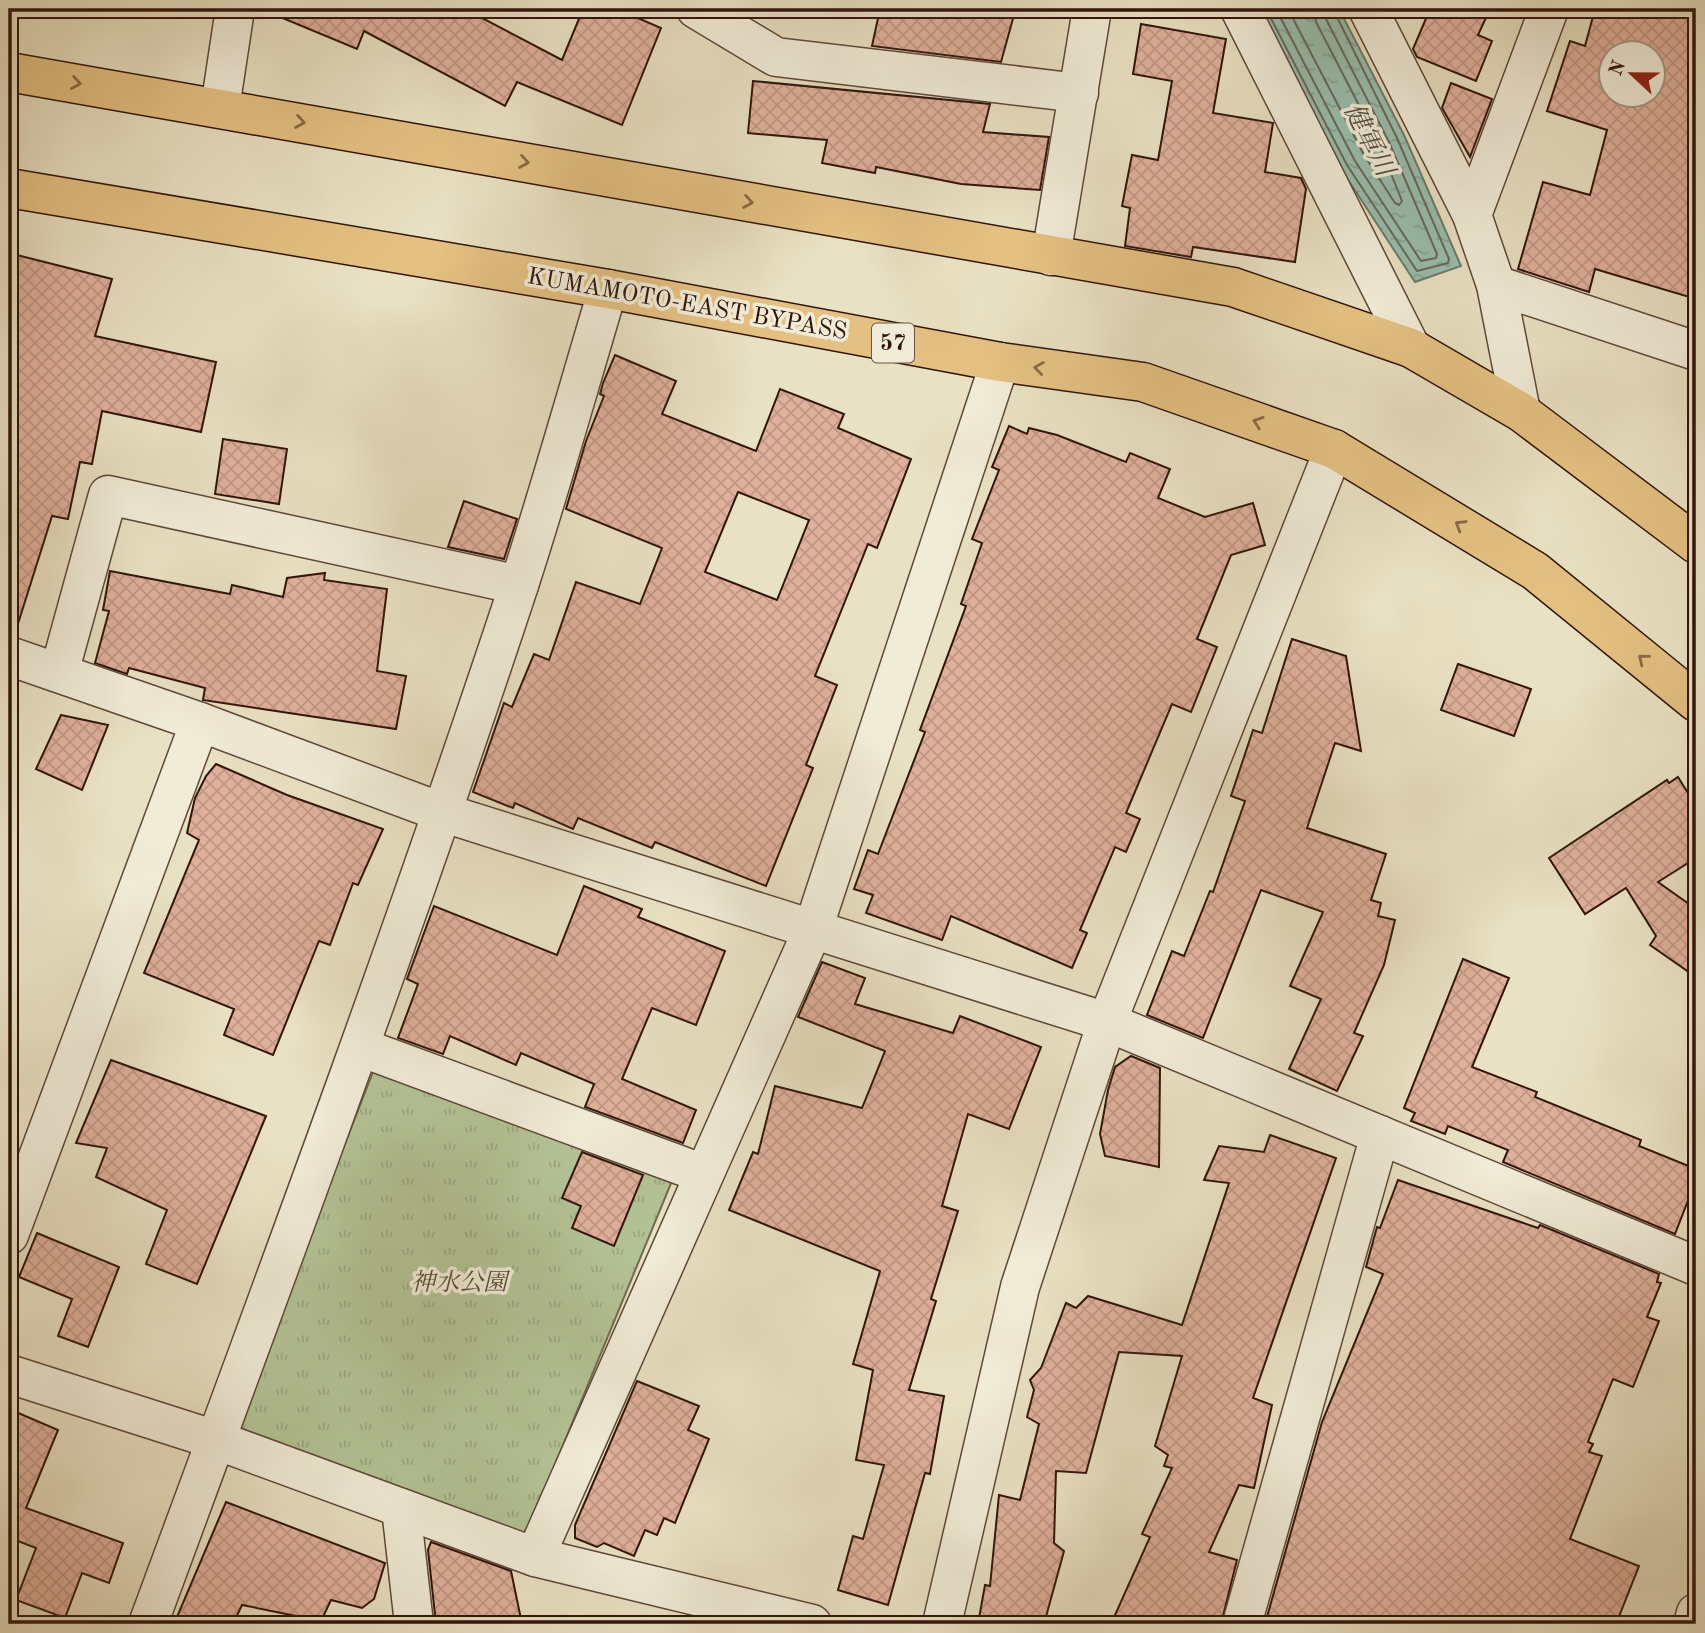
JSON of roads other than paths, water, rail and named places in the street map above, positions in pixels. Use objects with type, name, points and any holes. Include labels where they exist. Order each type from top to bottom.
[{"type":"highway","points":[[9,72],[1233,287],[1412,348],[1521,412],[1696,544]]},
{"type":"highway","name":"KUMAMOTO-EAST BYPASS","points":[[9,188],[608,289],[1000,362],[1143,382],[1334,449],[1535,571],[1696,702]]},
{"type":"street","points":[[220,108],[235,9]]},
{"type":"street","points":[[696,9],[776,57],[1079,93]]},
{"type":"street","points":[[1051,256],[1093,9]]},
{"type":"street","points":[[1240,9],[1412,348]]},
{"type":"street","points":[[1368,9],[1472,215],[1496,285],[1521,412]]},
{"type":"street","points":[[1472,215],[1549,9]]},
{"type":"street","points":[[1496,285],[1696,351]]},
{"type":"street","points":[[148,1624],[360,1047],[519,586],[608,289]]},
{"type":"street","points":[[535,1558],[813,929],[1000,362]]},
{"type":"street","points":[[942,1624],[1020,1287],[1107,1022],[1334,449]]},
{"type":"street","points":[[59,673],[108,495],[519,586]]},
{"type":"street","points":[[9,656],[200,722],[441,811],[1107,1022],[1696,1266]]},
{"type":"street","points":[[9,1235],[200,722]]},
{"type":"street","points":[[360,1047],[704,1174]]},
{"type":"street","points":[[1242,1624],[1380,1135]]},
{"type":"street","points":[[9,1374],[216,1440],[535,1558],[812,1624]]},
{"type":"street","points":[[401,1508],[414,1624]]},
{"type":"street","points":[[1693,1624],[1696,1613]]},
{"type":"water","name":"健軍川","points":[[1259,9],[1339,9],[1404,135],[1461,266],[1415,282],[1341,169]]},
{"type":"park label","name":"神水公園","points":[[459,1284]]}]
